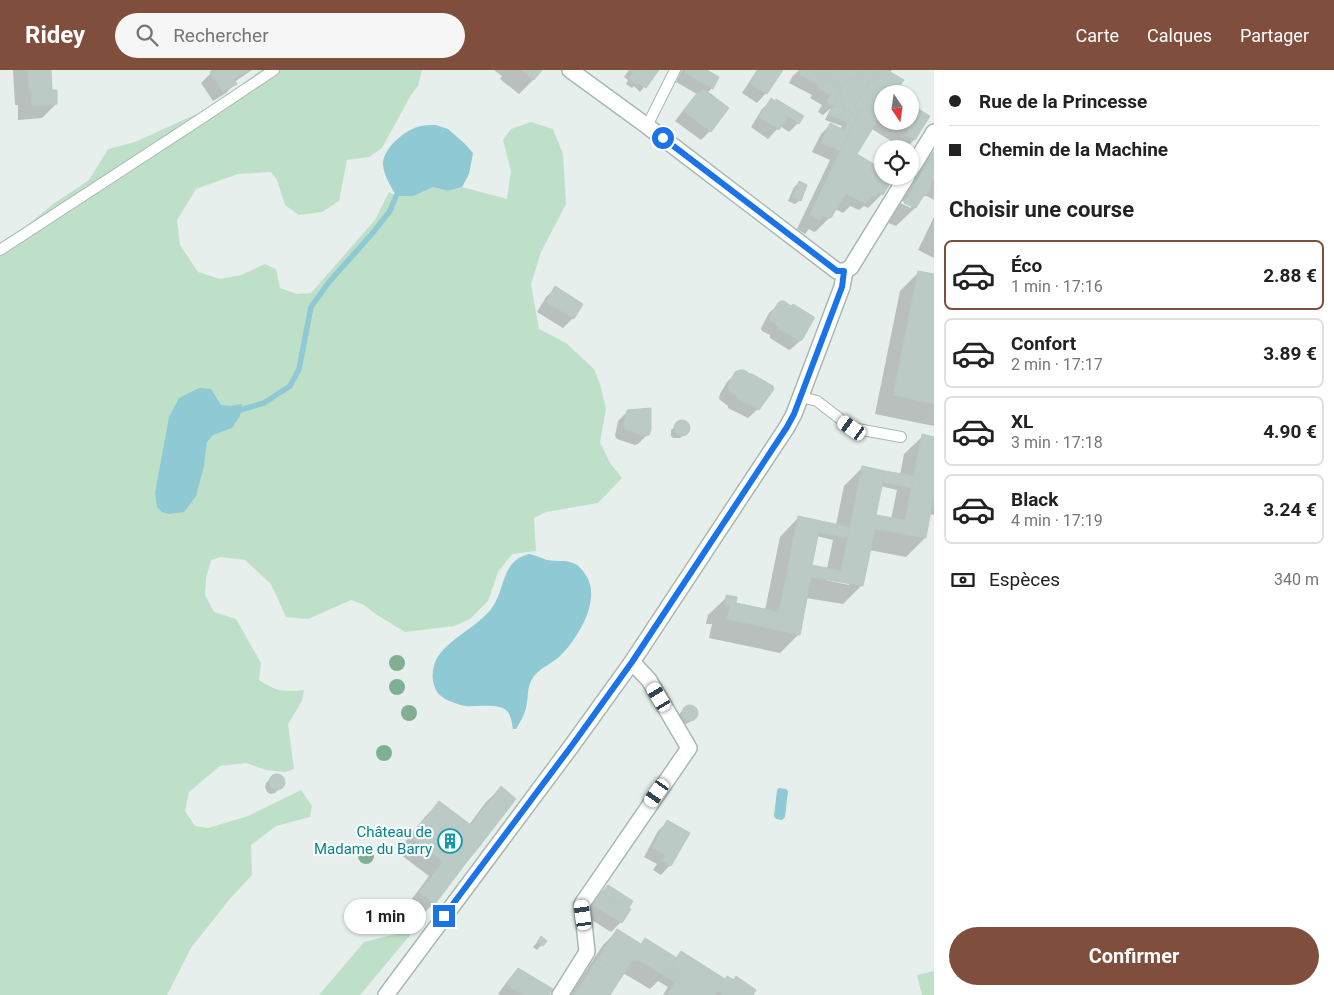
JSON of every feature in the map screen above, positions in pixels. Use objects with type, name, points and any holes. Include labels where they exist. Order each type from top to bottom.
[{"type":"street","points":[[570,70],[647,126],[837,271],[844,271],[850,267],[901,185]]},
{"type":"street","points":[[919,156],[934,132]]},
{"type":"street","points":[[386,995],[632,662],[787,427],[801,397],[842,287],[844,271]]},
{"type":"street","points":[[560,995],[587,952],[582,904],[689,748],[648,680],[632,662]]},
{"type":"lane","points":[[0,250],[274,70]]},
{"type":"lane","points":[[647,126],[675,70]]},
{"type":"lane","points":[[801,397],[817,401],[852,428],[901,437]]},
{"type":"green space","points":[[261,70],[422,70],[418,86],[411,95],[382,148],[369,157],[347,160],[339,201],[322,212],[299,215],[285,205],[277,180],[271,172],[238,174],[196,189],[177,220],[180,245],[198,272],[220,279],[241,275],[265,264],[276,269],[280,288],[297,294],[311,293],[375,220],[389,192],[396,196],[414,196],[433,187],[448,191],[462,187],[507,199],[511,171],[503,140],[511,129],[531,122],[553,129],[563,154],[566,204],[541,252],[531,284],[539,329],[566,343],[594,369],[606,409],[600,442],[610,463],[622,478],[598,503],[546,512],[534,518],[536,551],[512,554],[498,572],[488,601],[470,619],[454,626],[405,632],[364,605],[351,600],[308,619],[286,617],[271,584],[245,560],[221,557],[211,560],[206,578],[205,595],[214,612],[236,619],[261,663],[259,680],[280,690],[304,690],[302,701],[288,724],[294,769],[285,772],[266,770],[246,763],[220,766],[189,792],[185,811],[195,826],[208,828],[248,816],[301,790],[312,806],[310,817],[276,826],[251,845],[252,875],[228,901],[191,948],[167,995],[0,995],[0,246],[3,246],[53,204],[89,180],[108,149],[135,142],[214,106]]},
{"type":"green space","points":[[400,933],[411,934],[360,995],[319,995],[364,942]]},
{"type":"green space","points":[[934,971],[934,995],[922,995],[917,975]]},
{"type":"water","points":[[436,125],[448,129],[473,153],[469,174],[462,187],[448,191],[433,187],[414,196],[396,196],[383,167],[387,151],[409,131],[421,126]]},
{"type":"water","points":[[199,388],[211,389],[221,405],[242,404],[240,416],[232,428],[213,435],[207,442],[204,466],[196,496],[184,512],[169,514],[162,512],[157,507],[155,493],[169,417],[179,398]]},
{"type":"water","points":[[529,554],[547,560],[566,561],[577,565],[587,577],[591,587],[591,597],[585,620],[573,641],[559,657],[539,671],[531,680],[524,714],[516,729],[513,729],[507,711],[499,707],[465,706],[441,696],[434,686],[433,671],[436,660],[441,652],[492,608],[505,576],[513,563]]},
{"type":"water","points":[[779,788],[788,791],[785,817],[782,820],[776,819],[774,816],[777,790]]},
{"type":"building","points":[[28,70],[51,70],[52,90],[57,90],[57,104],[32,106],[32,91],[29,91]]},
{"type":"building","points":[[213,70],[249,70],[234,79],[237,84],[223,92],[210,72]]},
{"type":"building","points":[[521,70],[542,70],[534,80]]},
{"type":"building","points":[[629,70],[643,70],[635,83],[629,79],[633,73]]},
{"type":"building","points":[[643,70],[659,70],[646,88],[639,83],[637,85],[635,83]]},
{"type":"building","points":[[686,70],[707,70],[719,77],[713,89],[685,73]]},
{"type":"building","points":[[759,70],[783,70],[767,94],[750,83]]},
{"type":"building","points":[[799,70],[808,70],[841,88],[833,106],[827,102],[830,95],[819,89],[820,86],[798,73]]},
{"type":"building","points":[[808,70],[834,70],[828,81]]},
{"type":"building","points":[[834,70],[861,70],[857,76],[843,84],[841,88],[828,81]]},
{"type":"building","points":[[861,70],[879,70],[870,82],[857,76]]},
{"type":"building","points":[[879,70],[887,70],[904,80],[900,85],[878,85],[871,81]]},
{"type":"building","points":[[857,76],[870,82],[855,106],[859,112],[857,116],[845,110],[841,103],[841,88],[843,84]]},
{"type":"building","points":[[871,81],[879,85],[874,85],[874,93],[862,112],[859,112],[855,106]]},
{"type":"building","points":[[841,88],[841,103],[845,110],[834,105]]},
{"type":"building","points":[[704,89],[729,108],[711,132],[683,111],[698,92],[700,93]]},
{"type":"building","points":[[874,93],[874,126],[857,154],[874,164],[874,185],[889,185],[883,195],[878,192],[873,197],[863,191],[858,200],[846,193],[831,218],[823,215],[820,220],[811,215],[809,216],[859,112],[862,112]]},
{"type":"building","points":[[771,98],[775,101],[776,99],[804,116],[799,124],[788,116],[779,130],[759,117]]},
{"type":"building","points":[[834,105],[845,110],[841,120],[829,115]]},
{"type":"building","points":[[919,109],[930,116],[915,140],[906,135],[908,130],[919,130]]},
{"type":"building","points":[[845,110],[852,113],[848,123],[841,120]]},
{"type":"building","points":[[852,113],[857,116],[840,151],[821,143],[830,123],[844,130]]},
{"type":"building","points":[[934,153],[934,179],[926,196],[924,195],[916,208],[904,203],[915,185],[919,185],[919,178]]},
{"type":"building","points":[[799,181],[807,185],[801,201],[792,197]]},
{"type":"building","points":[[863,191],[871,195],[865,204],[858,200]]},
{"type":"building","points":[[918,271],[934,274],[934,404],[893,395]]},
{"type":"building","points":[[555,286],[583,304],[574,319],[546,302]]},
{"type":"building","points":[[781,301],[791,306],[793,304],[814,317],[802,340],[799,341],[779,329],[779,326],[770,320],[770,316]]},
{"type":"building","points":[[744,370],[773,386],[774,389],[759,410],[737,398],[728,389],[735,372]]},
{"type":"building","points":[[651,408],[651,430],[649,435],[645,436],[626,430],[624,426],[627,410]]},
{"type":"building","points":[[682,420],[690,428],[682,436],[674,428]]},
{"type":"building","points":[[922,434],[934,437],[934,493],[926,538],[875,529],[863,586],[811,577],[800,635],[727,619],[730,606],[725,605],[726,595],[737,597],[736,603],[779,612],[798,516],[821,521],[812,565],[841,571],[862,466],[885,471],[876,515],[905,520]]},
{"type":"building","points":[[885,471],[913,476],[911,488],[882,482]]},
{"type":"building","points":[[821,521],[849,527],[847,538],[819,532]]},
{"type":"building","points":[[690,705],[698,713],[690,721],[682,713]]},
{"type":"building","points":[[277,774],[285,782],[277,790],[269,782]]},
{"type":"building","name":"Château de Madame du Barry","points":[[501,786],[516,799],[475,852],[467,846],[461,853],[469,859],[435,904],[419,892],[443,862],[411,837],[439,801],[471,825]]},
{"type":"building","points":[[667,820],[690,833],[671,866],[662,861],[665,855],[652,848]]},
{"type":"building","points":[[467,846],[475,852],[469,859],[461,853]]},
{"type":"building","points":[[608,885],[633,901],[629,908],[602,892]]},
{"type":"building","points":[[602,892],[631,909],[622,923],[592,905]]},
{"type":"building","points":[[617,929],[641,944],[645,938],[677,958],[665,976],[637,959],[636,961],[633,960],[623,975],[598,958]]},
{"type":"building","points":[[541,936],[547,941],[543,946],[537,942]]},
{"type":"building","points":[[681,951],[725,979],[715,995],[672,995],[668,993],[681,973],[671,966]]},
{"type":"building","points":[[598,958],[623,975],[610,995],[574,995]]},
{"type":"building","points":[[671,966],[681,973],[675,982],[665,976]]},
{"type":"building","points":[[518,968],[553,989],[549,995],[523,995],[506,984]]},
{"type":"building","points":[[727,976],[734,980],[736,976],[756,990],[753,995],[723,995],[717,991]]},
{"type":"waterway","points":[[233,412],[264,403],[290,386],[299,369],[311,307],[329,282],[390,211],[396,196]]},
{"type":"place","name":"Château de Madame du Barry","points":[[450,841]]},
{"type":"route","points":[[444,916],[632,662],[787,427],[794,414],[842,287],[844,271],[837,271],[663,138]]}]
